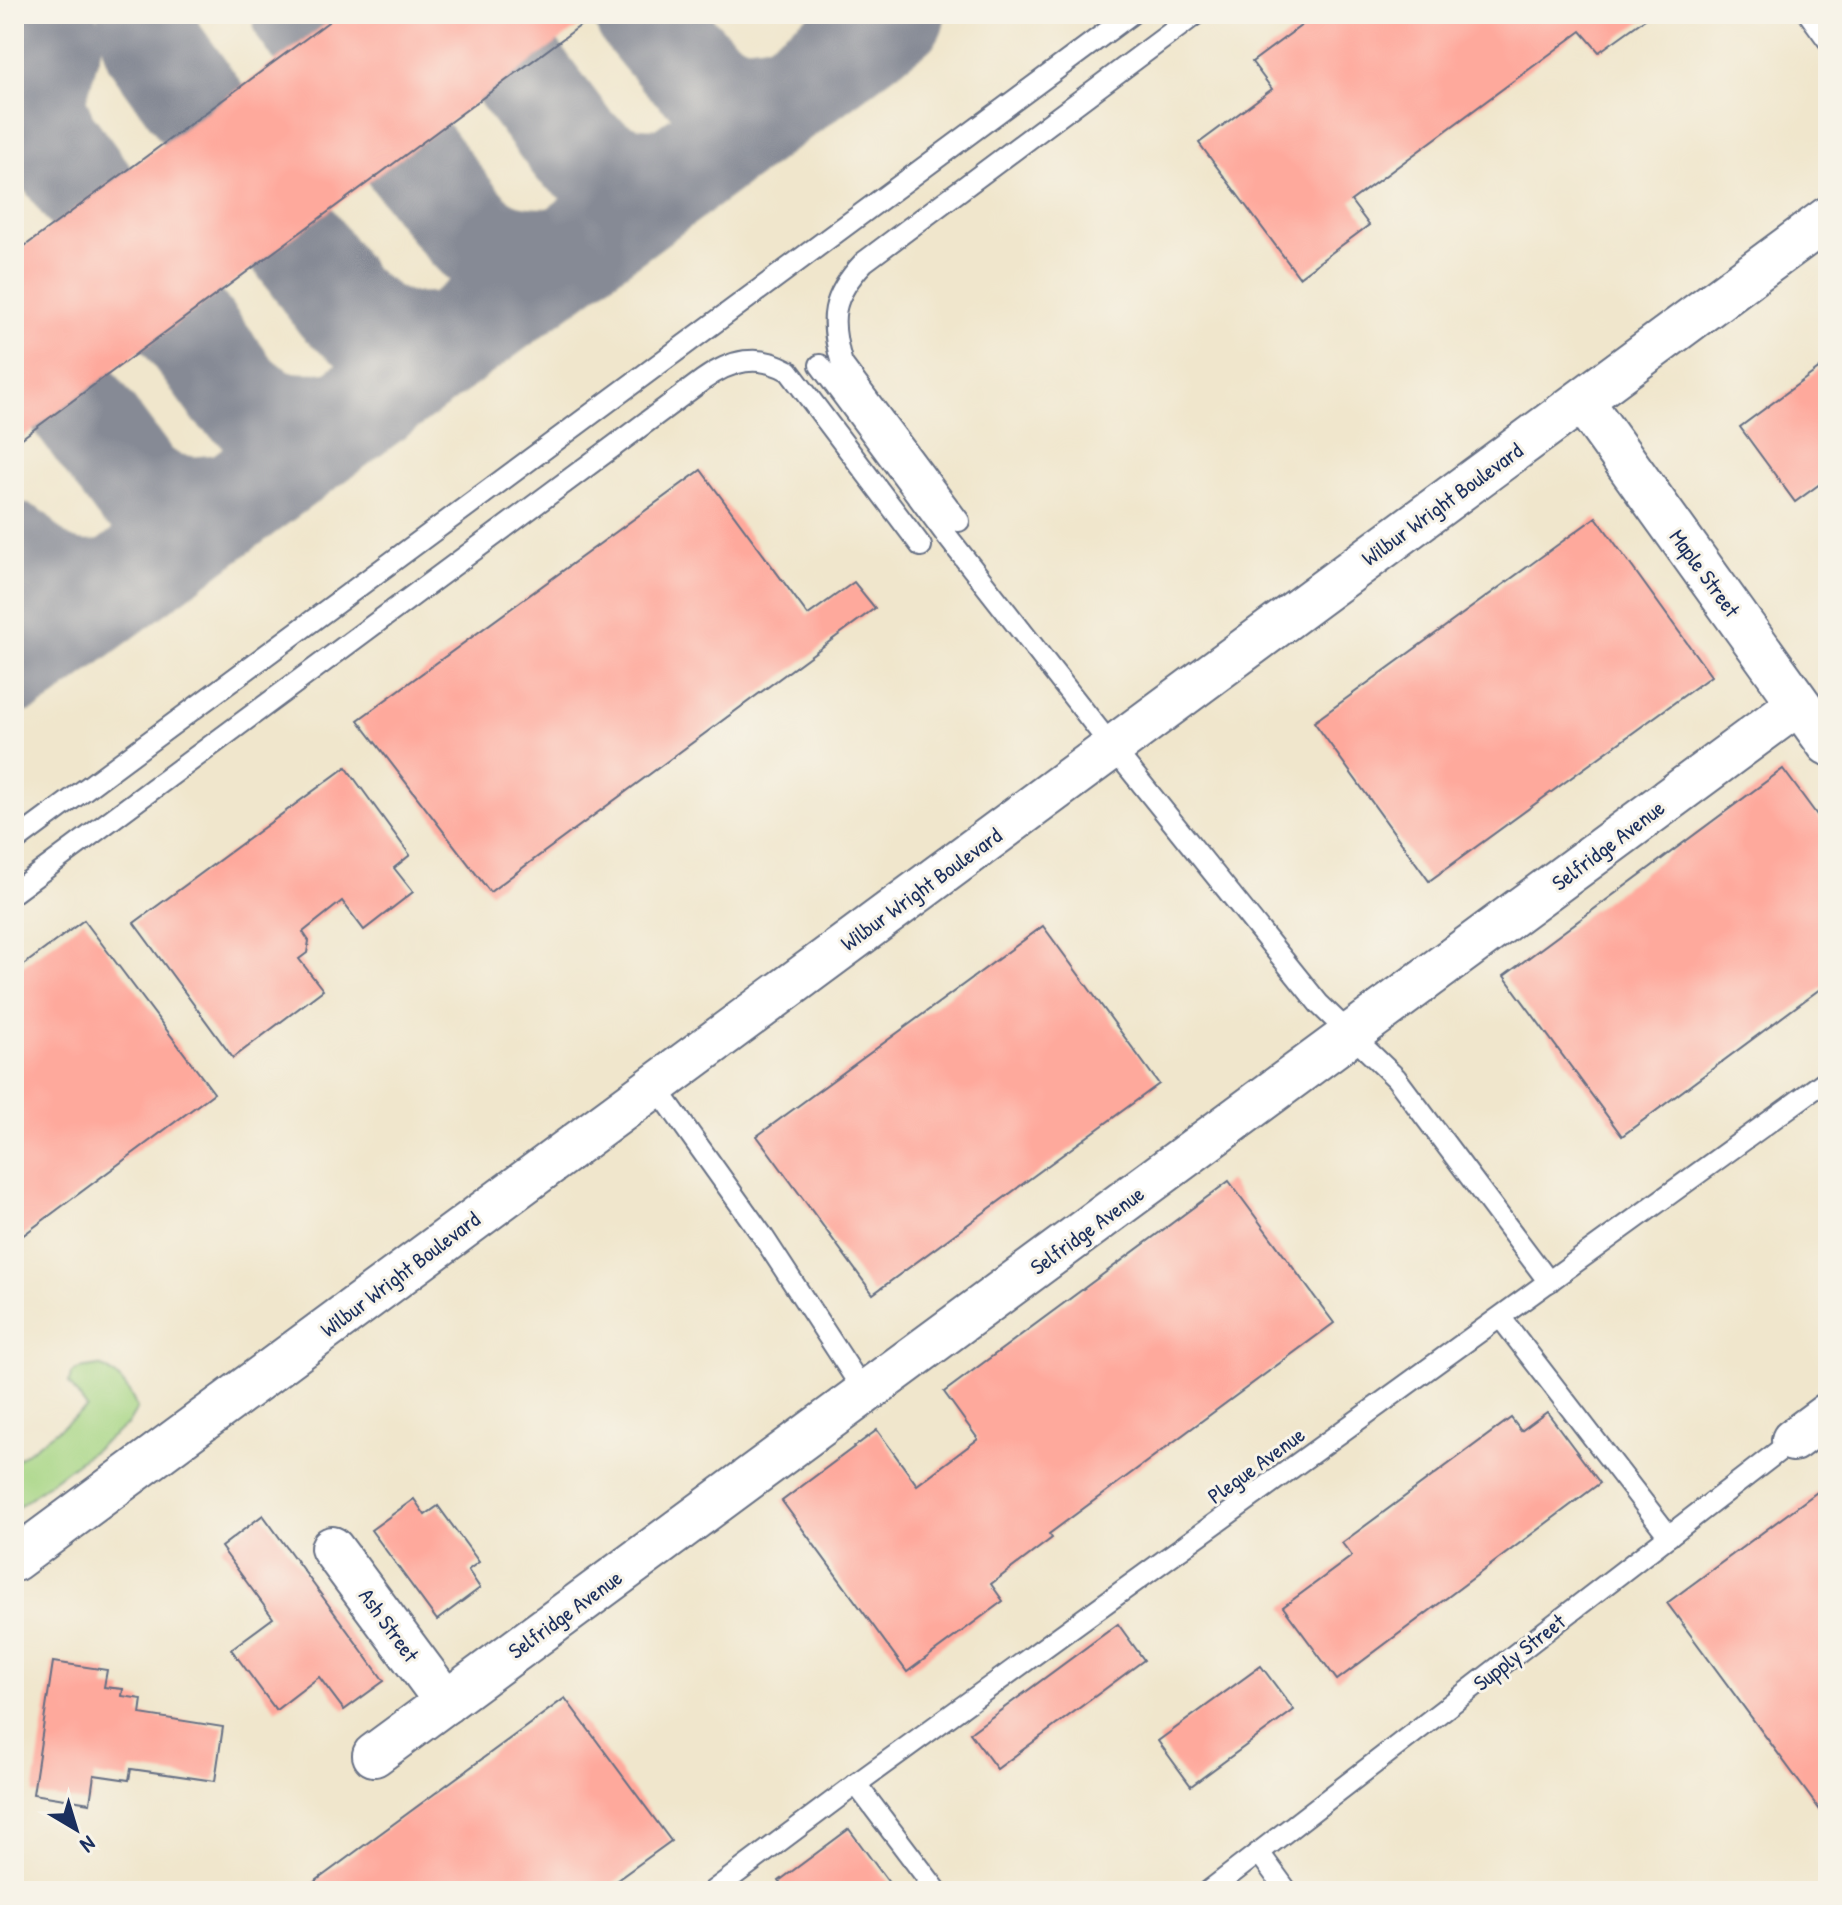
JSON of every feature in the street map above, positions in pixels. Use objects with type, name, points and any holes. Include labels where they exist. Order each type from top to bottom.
[{"type":"street","name":"Wilbur Wright Boulevard","points":[[14,1560],[1828,218]]},
{"type":"street","name":"Maple Street","points":[[1582,401],[1828,744]]},
{"type":"street","name":"Selfridge Avenue","points":[[374,1755],[1798,704]]},
{"type":"street","name":"Supply Street","points":[[1793,1440],[1828,1414]]},
{"type":"street","name":"Ash Street","points":[[332,1548],[446,1702]]},
{"type":"lane","points":[[14,842],[1131,14]]},
{"type":"lane","points":[[959,521],[842,364],[833,320],[835,305],[843,287],[864,262],[1196,14]]},
{"type":"lane","points":[[1809,14],[1828,40]]},
{"type":"lane","points":[[14,892],[703,380],[735,361],[771,362],[789,371],[921,546]]},
{"type":"lane","points":[[820,365],[947,536],[1113,748],[1319,1004],[1396,1078],[1549,1282]]},
{"type":"lane","name":"Plegue Avenue","points":[[713,1891],[1828,1079]]},
{"type":"lane","points":[[655,1085],[762,1235],[865,1393]]},
{"type":"lane","points":[[1501,1318],[1669,1536]]},
{"type":"lane","name":"Supply Street","points":[[1209,1891],[1793,1440]]},
{"type":"lane","points":[[856,1784],[937,1891]]},
{"type":"lane","points":[[1260,1854],[1287,1891]]},
{"type":"green space","points":[[99,1366],[123,1383],[137,1409],[128,1424],[14,1510],[14,1462],[87,1408],[69,1383],[71,1374],[79,1369]]},
{"type":"building","points":[[339,14],[596,14],[14,444],[14,254]]},
{"type":"building","points":[[1317,14],[1652,14],[1599,52],[1581,31],[1351,201],[1369,225],[1299,277],[1199,143],[1272,89],[1252,62]]},
{"type":"building","points":[[1828,362],[1828,478],[1795,502],[1740,427]]},
{"type":"building","points":[[701,470],[808,615],[854,582],[875,608],[490,892],[358,720]]},
{"type":"building","points":[[1596,517],[1711,676],[1429,881],[1314,722]]},
{"type":"building","points":[[346,767],[410,855],[394,868],[413,892],[364,930],[342,901],[303,932],[309,941],[307,953],[299,959],[323,990],[233,1058],[134,923]]},
{"type":"building","points":[[1783,769],[1828,830],[1828,983],[1622,1136],[1504,976]]},
{"type":"building","points":[[84,920],[214,1093],[14,1242],[14,972]]},
{"type":"building","points":[[1043,926],[1159,1084],[873,1294],[757,1136]]},
{"type":"building","points":[[1229,1181],[1334,1323],[1049,1534],[1052,1538],[991,1584],[1003,1601],[907,1672],[782,1501],[877,1430],[917,1485],[978,1439],[944,1392]]},
{"type":"building","points":[[1547,1412],[1600,1483],[1337,1680],[1283,1607],[1352,1556],[1342,1543],[1511,1418],[1521,1431]]},
{"type":"building","points":[[1828,1484],[1828,1821],[1667,1603]]},
{"type":"building","points":[[414,1499],[425,1515],[438,1506],[479,1562],[468,1570],[480,1588],[437,1620],[371,1530]]},
{"type":"building","points":[[263,1515],[384,1681],[344,1710],[319,1677],[276,1710],[231,1649],[273,1618],[221,1547]]},
{"type":"building","points":[[1118,1624],[1144,1660],[997,1769],[970,1733]]},
{"type":"building","points":[[53,1662],[107,1670],[104,1687],[123,1689],[122,1696],[142,1699],[140,1714],[223,1727],[215,1781],[131,1769],[129,1780],[94,1775],[90,1803],[33,1794]]},
{"type":"building","points":[[1261,1666],[1294,1710],[1191,1786],[1158,1741]]},
{"type":"building","points":[[565,1698],[671,1841],[602,1891],[302,1891]]},
{"type":"building","points":[[849,1829],[895,1891],[786,1891],[779,1881]]},
{"type":"taxiway","points":[[149,14],[147,24],[153,45],[339,303],[366,325],[390,338],[417,343],[452,340]]},
{"type":"taxiway","points":[[302,14],[474,236],[490,247],[510,254],[563,257]]},
{"type":"taxiway","points":[[475,14],[575,147],[620,174],[643,178],[672,177]]},
{"type":"taxiway","points":[[644,14],[685,62],[710,84],[742,97],[786,94]]},
{"type":"taxiway","points":[[14,664],[895,14]]},
{"type":"taxiway","points":[[52,40],[34,102],[48,138],[232,389],[258,410],[282,420],[309,423],[342,421]]},
{"type":"taxiway","points":[[14,320],[137,486],[161,502],[193,507],[232,503]]},
{"type":"taxiway","points":[[14,552],[36,574],[58,586],[84,591],[114,589]]}]
